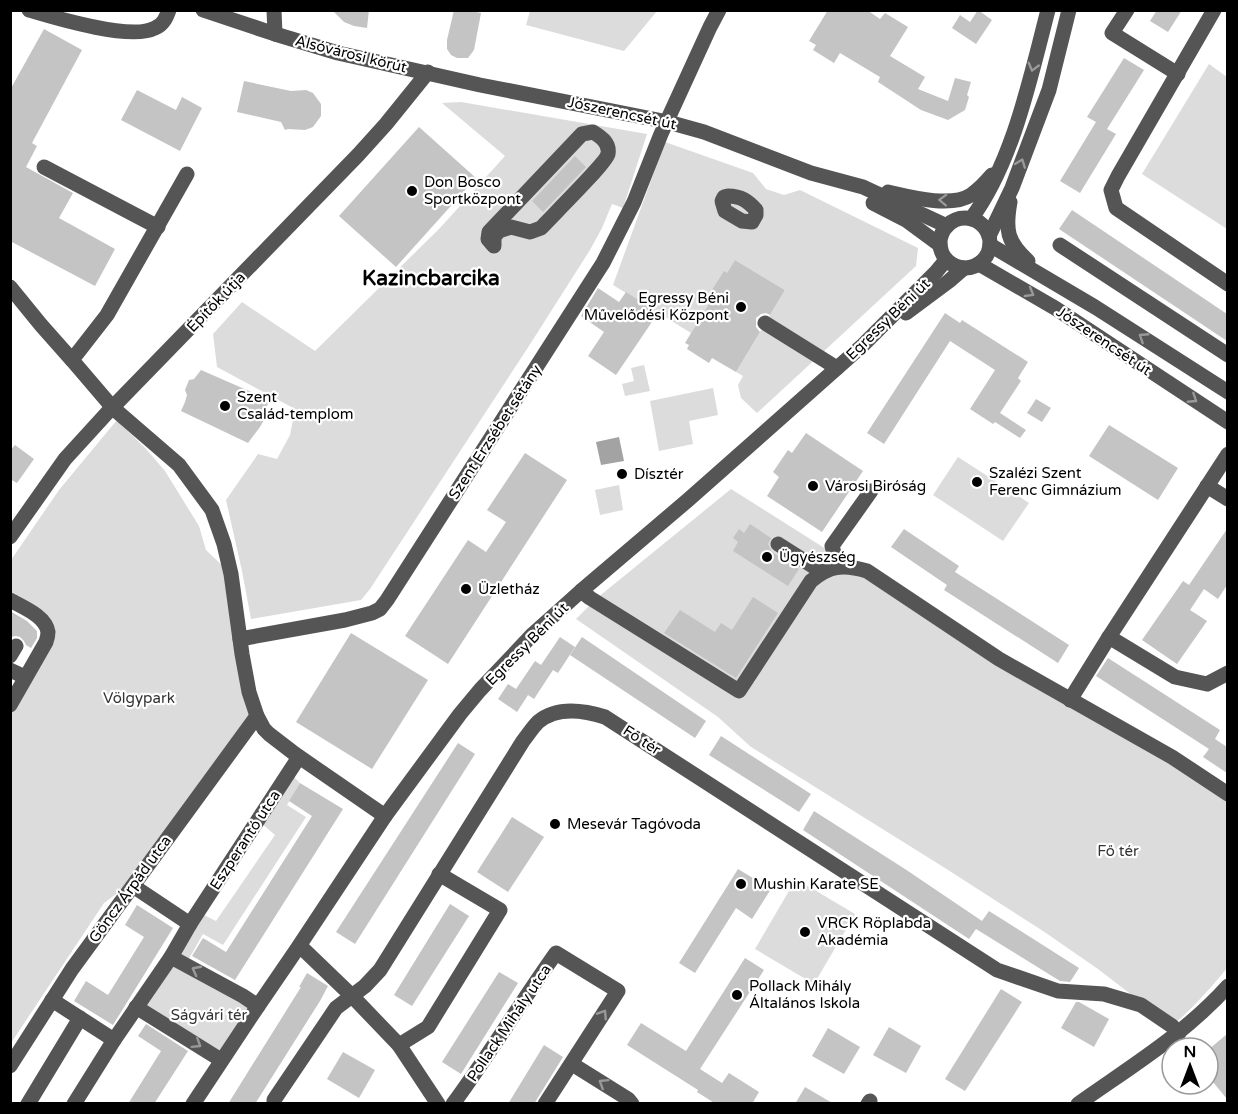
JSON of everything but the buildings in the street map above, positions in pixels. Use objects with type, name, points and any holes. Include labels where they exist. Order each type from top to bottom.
[{"type":"street","points":[[29,10],[82,25],[127,32],[154,29],[162,24],[169,10]]},
{"type":"street","name":"Alsóvárosi körút","points":[[203,10],[338,53],[428,72]]},
{"type":"street","name":"Alsóvárosi körút","points":[[274,10],[275,34]]},
{"type":"street","name":"Szent Erzsébet sétány","points":[[240,639],[345,620],[380,609],[387,600],[603,263],[634,202],[719,10]]},
{"type":"street","points":[[971,219],[982,205],[1005,159],[1048,10]]},
{"type":"street","points":[[863,345],[988,252],[989,240],[1012,188],[1049,90],[1069,10]]},
{"type":"street","points":[[1127,10],[1112,33],[1178,74]]},
{"type":"street","points":[[1214,10],[1111,190],[1116,208],[1227,284]]},
{"type":"street","name":"Jószerencsét út","points":[[428,72],[480,85],[668,122],[704,132],[811,172],[863,188],[947,226]]},
{"type":"street","name":"Építők útja","points":[[10,537],[65,459],[358,155],[428,72]]},
{"type":"street","points":[[593,132],[603,138],[608,146],[608,156],[541,228],[530,232],[511,227],[499,231],[494,237],[494,246],[488,239],[489,232],[582,134],[593,132]]},
{"type":"street","points":[[863,188],[921,199],[957,200],[970,196],[984,185],[1005,159]]},
{"type":"street","points":[[44,167],[158,227]]},
{"type":"street","name":"Jószerencsét út","points":[[811,172],[906,219],[940,245]]},
{"type":"street","points":[[72,360],[107,315],[188,174]]},
{"type":"street","points":[[1012,188],[1007,216],[1008,234],[1016,250],[1043,275]]},
{"type":"street","points":[[972,266],[958,267],[946,260],[940,245],[947,226],[955,220],[971,219],[985,228],[989,240]]},
{"type":"street","name":"Jószerencsét út","points":[[989,240],[1227,392]]},
{"type":"street","points":[[1060,245],[1227,355]]},
{"type":"street","name":"Egressy Béni út","points":[[193,1104],[385,816],[480,690],[525,642],[581,591],[658,527],[863,345],[946,260]]},
{"type":"street","name":"Jószerencsét út","points":[[972,266],[1055,308],[1227,422]]},
{"type":"street","points":[[10,287],[113,408],[179,465],[212,510],[224,543],[231,574],[249,692],[257,716],[269,734],[385,816]]},
{"type":"street","points":[[765,323],[837,368]]},
{"type":"street","points":[[1070,700],[1227,454]]},
{"type":"street","points":[[1207,486],[1227,499]]},
{"type":"street","points":[[838,567],[832,546],[871,491]]},
{"type":"street","points":[[778,543],[822,572]]},
{"type":"street","points":[[581,591],[739,691],[811,581],[822,572],[838,567],[867,571],[999,659],[1172,757],[1227,794]]},
{"type":"street","points":[[10,600],[36,615],[48,631],[46,642],[10,705]]},
{"type":"street","points":[[1109,637],[1175,677],[1207,684],[1227,673]]},
{"type":"street","points":[[10,670],[25,677]]},
{"type":"street","name":"Fő tér","points":[[439,874],[523,741],[535,726],[548,715],[558,712],[592,713],[619,725],[997,970],[1058,991],[1104,994],[1141,1005],[1179,1033]]},
{"type":"street","name":"Göncz Árpád utca","points":[[10,1066],[72,969],[257,716]]},
{"type":"street","name":"Eszperantó utca","points":[[74,1104],[299,757]]},
{"type":"street","points":[[274,1104],[274,1100],[336,1008],[365,986],[380,970],[439,874],[500,910],[428,1027],[399,1045]]},
{"type":"street","points":[[133,885],[190,924]]},
{"type":"street","points":[[300,946],[399,1045],[438,1104]]},
{"type":"street","name":"Pollack Mihály utca","points":[[453,1104],[556,953],[618,992],[545,1104]]},
{"type":"street","points":[[171,957],[258,1006]]},
{"type":"street","points":[[1078,1104],[1179,1033],[1227,986]]},
{"type":"street","points":[[52,1000],[114,1040]]},
{"type":"street","points":[[136,1007],[222,1060]]},
{"type":"street","points":[[28,1104],[80,1018]]},
{"type":"street","points":[[572,1064],[628,1099],[632,1104]]},
{"type":"green space","points":[[530,10],[657,11],[624,51],[526,25]]},
{"type":"green space","points":[[1209,64],[1227,77],[1227,229],[1142,174]]},
{"type":"green space","points":[[461,102],[647,134],[623,208],[612,204],[590,250],[361,600],[251,619],[226,500],[258,454],[277,459],[290,435],[295,409],[217,367],[213,334],[242,302],[315,351],[440,228],[505,156],[442,103]]},
{"type":"green space","points":[[665,142],[753,173],[766,189],[784,195],[800,190],[918,248],[916,266],[757,413],[741,398],[738,385],[743,376],[736,372],[785,290],[735,260],[691,333],[613,285]]},
{"type":"green space","points":[[644,365],[650,391],[625,396],[622,384],[634,381],[631,368]]},
{"type":"green space","points":[[713,388],[718,415],[689,421],[693,444],[659,451],[650,401]]},
{"type":"green space","name":"Völgypark","points":[[117,420],[165,471],[199,526],[206,550],[231,574],[257,716],[132,882],[104,903],[11,1043],[11,710],[50,630],[11,597],[11,560],[59,490]]},
{"type":"green space","points":[[958,457],[1029,503],[1003,541],[933,495]]},
{"type":"green space","points":[[619,485],[623,510],[600,515],[595,490]]},
{"type":"green space","name":"Fő tér","points":[[731,489],[856,568],[1227,794],[1227,968],[1172,1026],[1098,969],[1043,931],[751,747],[718,717],[576,619],[597,598]]},
{"type":"green space","points":[[292,775],[300,783],[287,805],[306,817],[223,945],[203,934],[187,962],[177,956],[204,915],[216,921],[275,835],[261,823]]},
{"type":"green space","name":"VRCK Röplabda Akadémia","points":[[796,879],[855,914],[814,984],[755,949]]},
{"type":"green space","name":"Ságvári tér","points":[[171,957],[258,1006],[221,1060],[136,1007]]},
{"type":"shaded area","points":[[619,437],[624,461],[601,465],[596,442]]},
{"type":"place","name":"Don Bosco Sportközpont","points":[[412,191]]},
{"type":"place","name":"Egressy Béni Művelődési Központ","points":[[741,307]]},
{"type":"place","name":"Szent Család-templom","points":[[225,406]]},
{"type":"place","name":"Dísztér","points":[[622,474]]},
{"type":"place","name":"Szalézi Szent Ferenc Gimnázium","points":[[977,482]]},
{"type":"place","name":"Városi Biróság","points":[[813,486]]},
{"type":"place","name":"Ügyészség","points":[[767,557]]},
{"type":"place","name":"Üzletház","points":[[466,589]]},
{"type":"place","name":"Mesevár Tagóvoda","points":[[555,824]]},
{"type":"place","name":"Mushin Karate SE","points":[[741,884]]},
{"type":"place","name":"VRCK Röplabda Akadémia","points":[[805,932]]},
{"type":"place","name":"Pollack Mihály Általános Iskola","points":[[737,995]]},
{"type":"district","name":"Kazincbarcika","points":[[431,278]]}]
